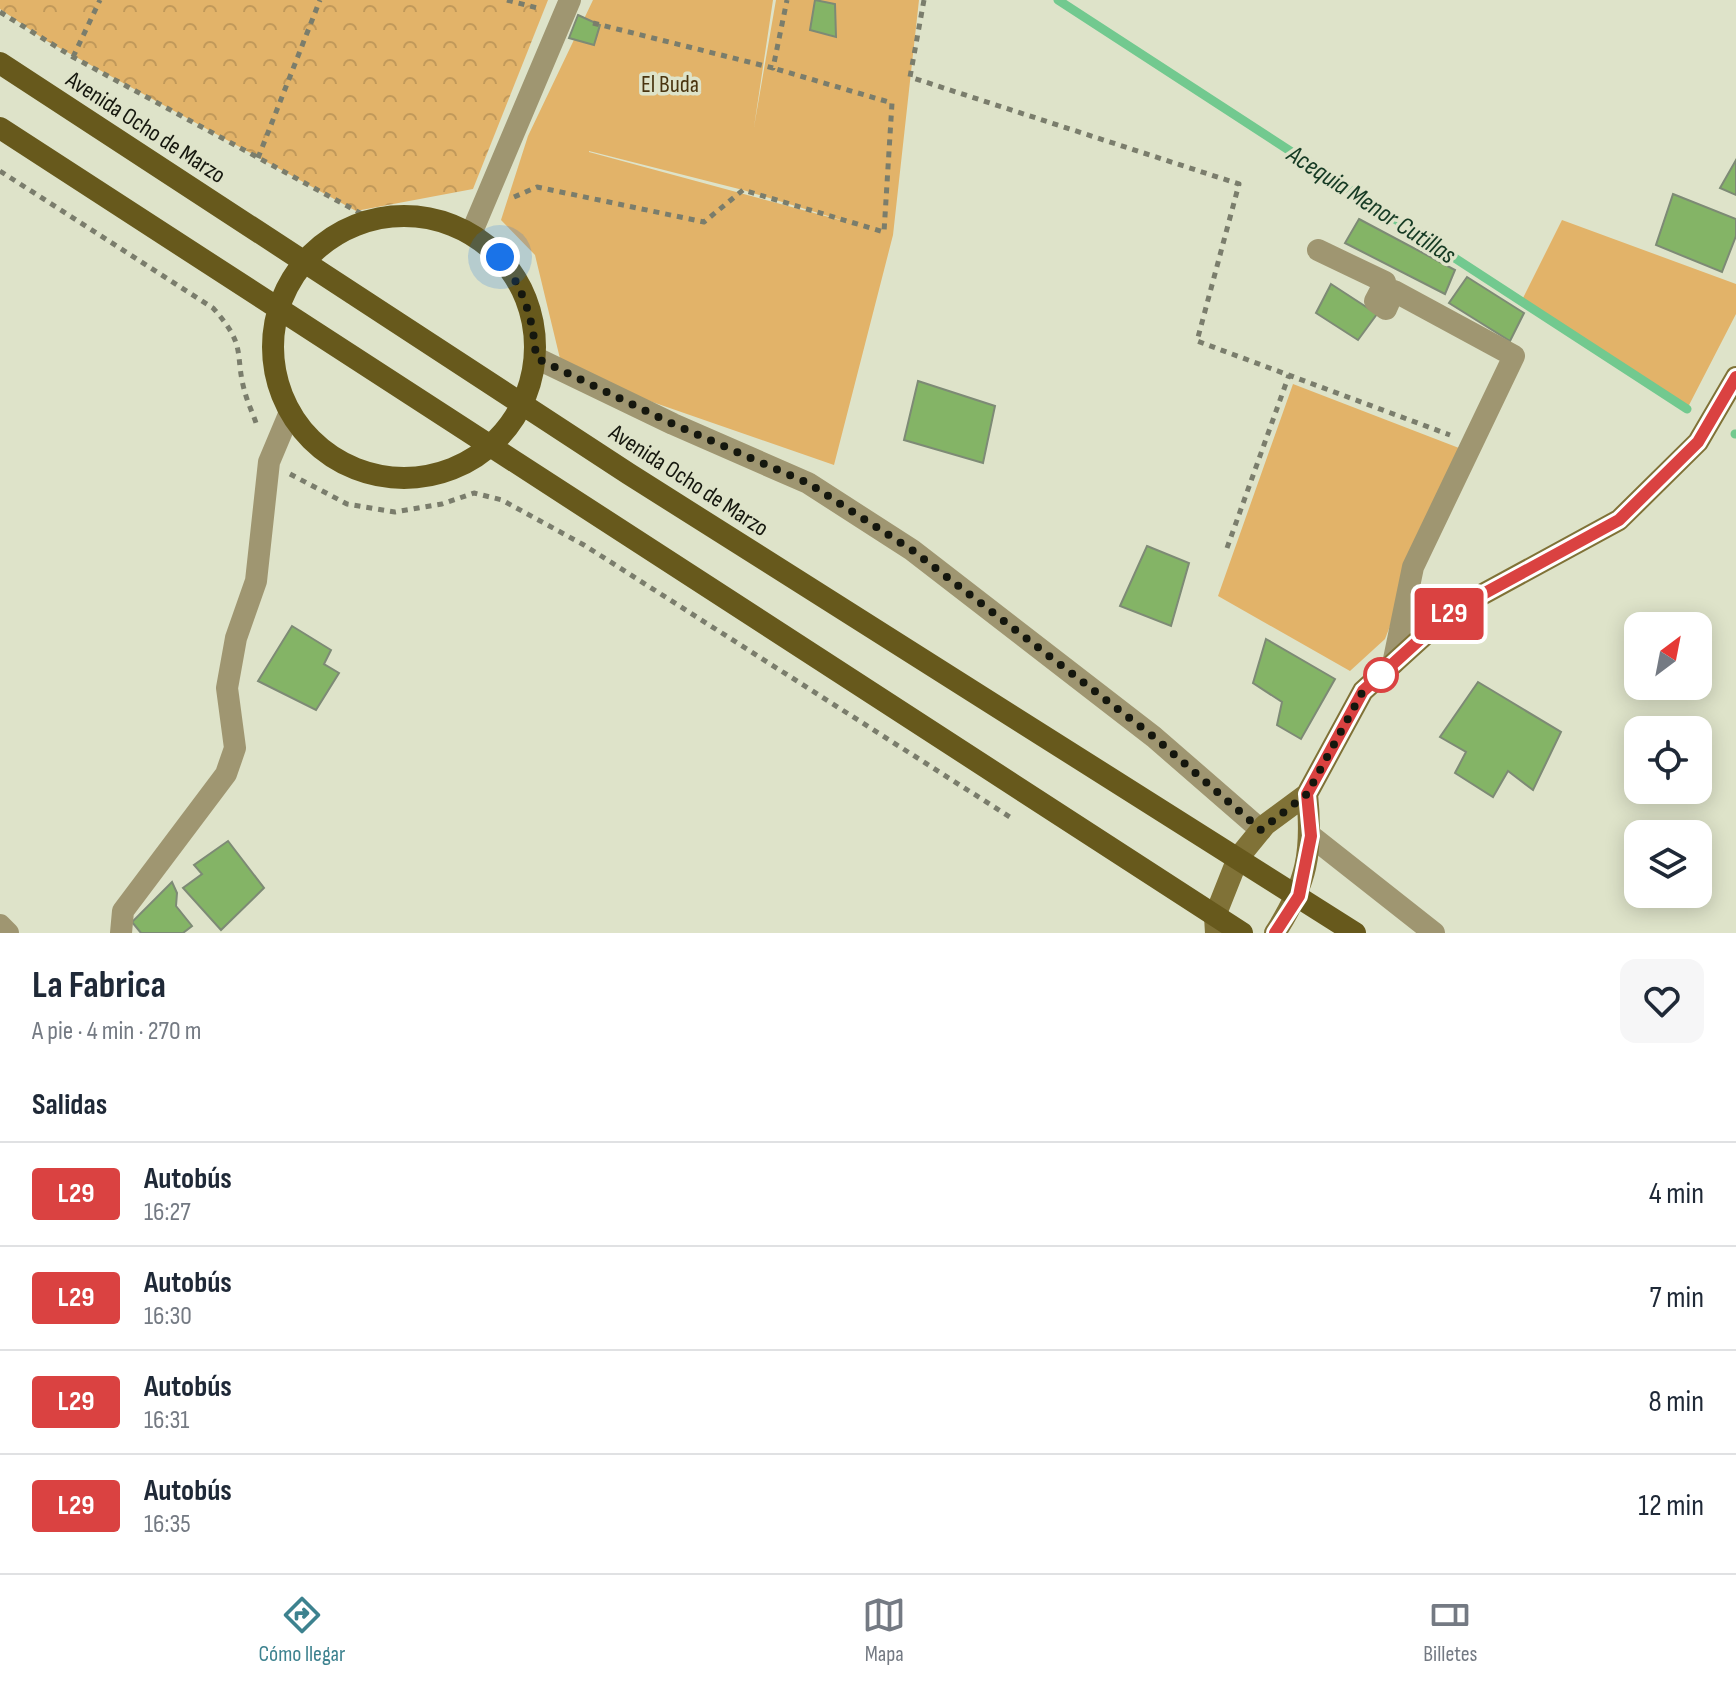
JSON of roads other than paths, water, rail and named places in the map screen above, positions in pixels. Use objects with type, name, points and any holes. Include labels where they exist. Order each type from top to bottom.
[{"type":"main road","name":"Avenida Ocho de Marzo","points":[[0,63],[629,474],[1355,933]]},
{"type":"main road","points":[[0,128],[280,308],[1216,925],[1242,933]]},
{"type":"main road","points":[[405,216],[474,224],[521,286],[534,321],[536,358],[524,404],[508,429],[490,448],[457,468],[420,478],[381,477],[345,464],[313,442],[290,412],[277,381],[272,347],[286,288],[305,260],[332,237],[371,219],[405,216]]},
{"type":"main road","points":[[1216,925],[1238,858],[1261,830],[1307,794],[1363,691],[1450,612],[1619,520],[1698,442],[1736,377]]},
{"type":"main road","points":[[1275,933],[1299,896],[1311,836],[1307,794]]},
{"type":"street","points":[[474,224],[566,8]]},
{"type":"street","points":[[1318,250],[1385,282],[1375,301],[1386,309],[1394,291],[1514,356],[1413,567],[1393,664]]},
{"type":"street","points":[[536,358],[673,424],[808,483],[912,550],[1154,737],[1261,830]]},
{"type":"street","points":[[121,933],[123,911],[226,774],[235,748],[227,688],[236,638],[256,581],[269,462],[290,412]]},
{"type":"street","points":[[1311,836],[1434,933]]},
{"type":"street","points":[[0,925],[8,933]]},
{"type":"waterway","name":"Acequia Menor Cutillas","points":[[1058,0],[1687,409]]},
{"type":"park label","name":"El Buda","points":[[670,84]]}]
